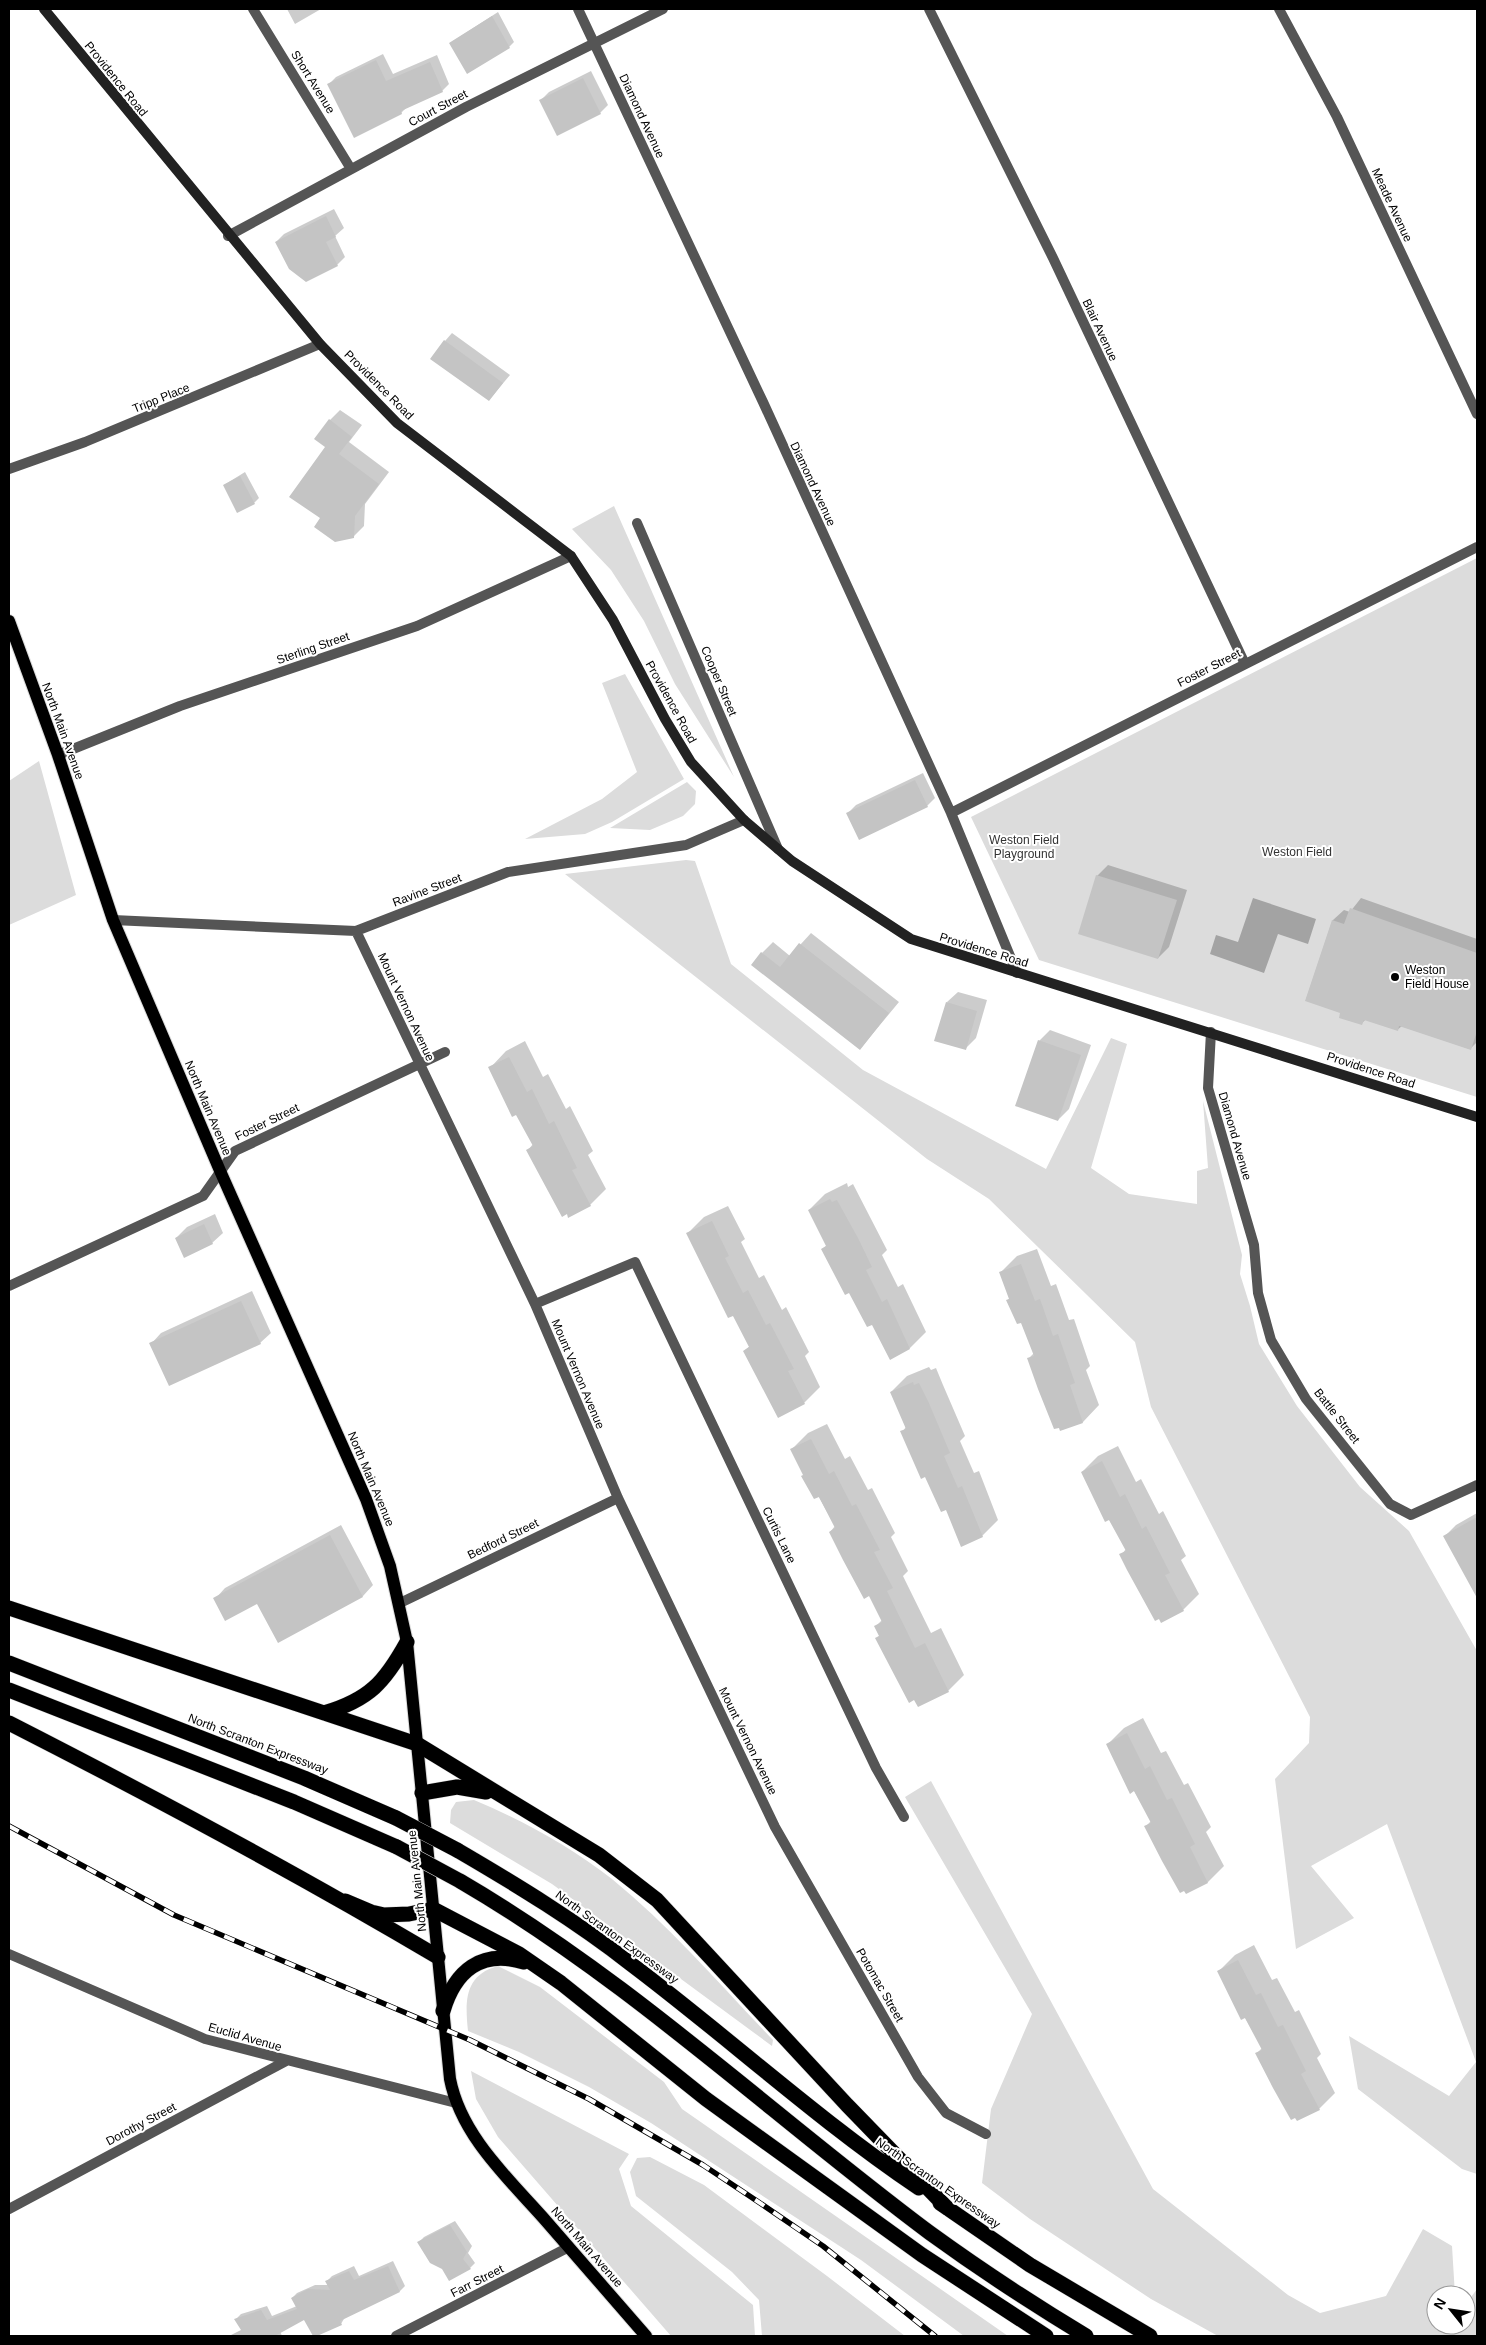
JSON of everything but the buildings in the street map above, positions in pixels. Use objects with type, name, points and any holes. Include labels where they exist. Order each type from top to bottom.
[{"type":"highway","points":[[9,1608],[417,1744],[501,1797],[599,1855],[657,1900],[847,2105],[947,2208]]},
{"type":"highway","points":[[324,1714],[344,1707],[372,1692],[394,1666],[407,1642]]},
{"type":"highway","name":"North Scranton Expressway","points":[[9,1663],[304,1778],[396,1818],[505,1878],[590,1934],[866,2150],[947,2208],[1037,2270],[1150,2336]]},
{"type":"highway","points":[[9,1690],[294,1802],[397,1847],[460,1881],[532,1925],[616,1984],[929,2232],[1013,2291],[1086,2336]]},
{"type":"highway","points":[[9,1723],[150,1795],[344,1901],[438,1957]]},
{"type":"highway","points":[[422,1793],[456,1787],[468,1787],[501,1797]]},
{"type":"highway","points":[[344,1901],[371,1912],[384,1914],[409,1914],[433,1909],[496,1941],[537,1966],[714,2104],[958,2280],[1046,2336]]},
{"type":"highway","points":[[444,2011],[452,1987],[460,1976],[482,1961],[507,1958],[537,1966]]},
{"type":"main road","name":"Providence Road","points":[[44,9],[228,236],[320,344],[397,423],[572,556],[613,620],[665,720],[691,762],[744,820],[778,849],[860,907],[911,939],[1477,1117]]},
{"type":"main road","name":"North Main Avenue","points":[[9,621],[12,638],[58,755],[113,920],[221,1173],[379,1532],[400,1603],[407,1642],[450,2079],[456,2103],[468,2127],[488,2154],[646,2336]]},
{"type":"street","name":"Short Avenue","points":[[253,9],[351,169]]},
{"type":"street","name":"Diamond Avenue","points":[[578,9],[763,402],[951,812],[1016,973]]},
{"type":"street","name":"Court Street","points":[[228,236],[466,107],[662,9]]},
{"type":"street","name":"Blair Avenue","points":[[929,9],[1057,267],[1245,664]]},
{"type":"street","name":"Meade Avenue","points":[[1279,9],[1337,117],[1477,414]]},
{"type":"street","name":"Tripp Place","points":[[9,469],[85,442],[320,344]]},
{"type":"street","name":"Cooper Street","points":[[637,523],[778,849]]},
{"type":"street","name":"Foster Street","points":[[951,812],[1477,547]]},
{"type":"street","name":"Sterling Street","points":[[58,755],[180,706],[417,626],[572,556]]},
{"type":"street","name":"Ravine Street","points":[[113,920],[356,931],[508,872],[686,844],[744,820]]},
{"type":"street","name":"Mount Vernon Avenue","points":[[356,931],[535,1304],[618,1498],[775,1827]]},
{"type":"street","name":"Diamond Avenue","points":[[1211,1032],[1208,1088],[1254,1245]]},
{"type":"street","name":"Foster Street","points":[[9,1286],[202,1196],[221,1173],[235,1151],[445,1052]]},
{"type":"street","name":"Battle Street","points":[[1254,1245],[1258,1293],[1271,1340],[1306,1399],[1390,1504],[1412,1515],[1477,1484]]},
{"type":"street","name":"Curtis Lane","points":[[535,1304],[635,1262],[876,1768],[904,1817]]},
{"type":"street","name":"Bedford Street","points":[[400,1603],[618,1498]]},
{"type":"street","name":"Potomac Street","points":[[775,1827],[918,2077],[946,2113],[986,2134]]},
{"type":"street","name":"Euclid Avenue","points":[[9,1954],[204,2040],[456,2103]]},
{"type":"street","name":"Dorothy Street","points":[[9,2209],[286,2061]]},
{"type":"street","name":"Farr Street","points":[[396,2336],[569,2247]]},
{"type":"green space","points":[[614,506],[734,777],[675,684],[644,621],[611,570],[572,529]]},
{"type":"green space","name":"Weston Field","points":[[1477,558],[1477,1097],[1039,960],[971,817]]},
{"type":"green space","points":[[625,674],[684,779],[612,822],[585,834],[525,839],[602,799],[637,772],[602,683]]},
{"type":"green space","points":[[39,761],[76,895],[9,925],[9,781]]},
{"type":"green space","points":[[687,782],[696,791],[695,804],[683,816],[650,830],[610,828]]},
{"type":"green space","points":[[686,860],[695,861],[731,964],[863,1070],[1046,1169],[1111,1038],[1127,1044],[1091,1168],[1129,1194],[1197,1204],[1197,1171],[1208,1168],[1203,1101],[1242,1255],[1240,1274],[1259,1344],[1297,1406],[1360,1487],[1409,1531],[1477,1651],[1477,2174],[1462,2169],[1358,2089],[1349,2036],[1449,2096],[1476,2062],[1387,1824],[1311,1866],[1354,1918],[1296,1949],[1275,1779],[1309,1743],[1310,1717],[1151,1407],[1135,1342],[989,1199],[927,1159],[565,874]]},
{"type":"green space","points":[[931,1781],[1153,2189],[1288,2295],[1320,2313],[1386,2296],[1423,2229],[1452,2246],[1454,2285],[1426,2285],[1426,2335],[1476,2335],[1477,2289],[1477,2336],[1218,2336],[1151,2299],[1030,2219],[982,2183],[991,2109],[1032,2014],[905,1797]]},
{"type":"green space","points":[[474,1800],[546,1835],[596,1867],[634,1897],[695,1957],[773,2040],[772,2046],[552,1884],[450,1823],[451,1810],[456,1802]]},
{"type":"green space","points":[[498,1966],[540,1987],[664,2082],[682,2109],[1008,2336],[964,2336],[861,2260],[651,2123],[589,2087],[519,2052],[468,2031],[467,2000],[469,1991],[479,1976],[487,1970]]},
{"type":"green space","points":[[471,2071],[629,2154],[619,2169],[631,2206],[753,2305],[755,2336],[671,2336],[498,2137],[476,2099]]},
{"type":"green space","points":[[650,2157],[704,2185],[905,2336],[762,2336],[759,2300],[732,2272],[636,2196],[630,2172],[637,2158]]},
{"type":"shaded area","points":[[1253,898],[1316,919],[1308,944],[1278,934],[1264,973],[1210,954],[1216,935],[1238,942]]},
{"type":"railway","points":[[9,1826],[174,1915],[470,2040],[589,2099],[703,2165],[823,2246],[935,2336]]},
{"type":"place","name":"Weston Field House","points":[[1395,977]]},
{"type":"park label","name":"Weston Field Playground","points":[[1024,847]]}]
